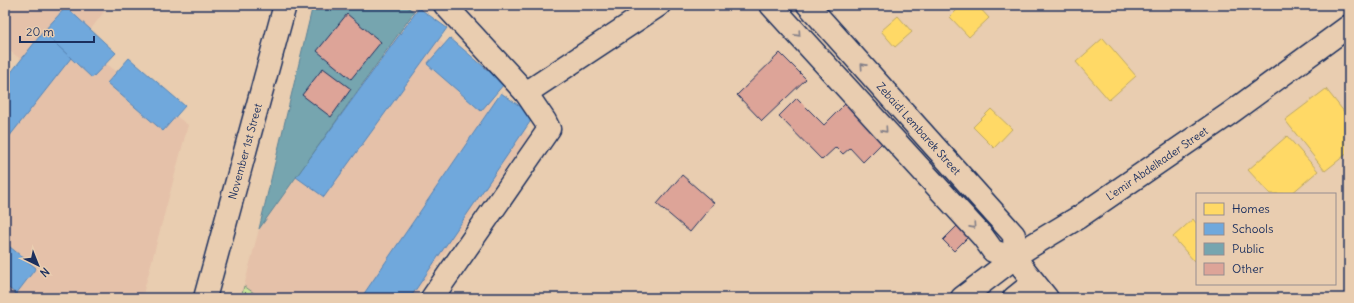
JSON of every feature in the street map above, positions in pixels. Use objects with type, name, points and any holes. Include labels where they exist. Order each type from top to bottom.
[{"type":"street","name":"November 1st Street","points":[[205,298],[285,5]]},
{"type":"street","points":[[432,298],[549,129],[526,93],[445,5]]},
{"type":"street","points":[[526,93],[659,5]]},
{"type":"street","points":[[771,5],[983,237],[993,250],[1015,258],[1041,290],[1014,298]]},
{"type":"street","name":"Zebaidi Lembarek Street","points":[[808,5],[1014,235],[1015,258]]},
{"type":"street","name":"L'emir Abdelkader Street","points":[[962,298],[1015,258],[1079,217],[1229,114],[1349,26]]},
{"type":"shaded area","points":[[5,5],[109,5],[80,44],[188,125],[142,298],[5,298],[5,86],[24,62],[5,47]]},
{"type":"shaded area","points":[[414,12],[529,136],[413,298],[261,298],[244,286],[259,229]]},
{"type":"green space","points":[[244,286],[261,298],[241,298]]},
{"type":"building: Homes","points":[[962,5],[977,5],[989,18],[969,37],[950,17]]},
{"type":"building: Homes","points":[[898,16],[912,32],[895,47],[881,31]]},
{"type":"building: Homes","points":[[1103,38],[1136,76],[1109,100],[1076,62]]},
{"type":"building: Homes","points":[[1326,89],[1349,118],[1349,152],[1325,171],[1285,120]]},
{"type":"building: Homes","points":[[991,109],[1012,129],[994,148],[973,127]]},
{"type":"building: Homes","points":[[1287,136],[1318,171],[1292,193],[1269,193],[1248,170]]},
{"type":"building: Homes","points":[[1193,219],[1196,223],[1196,260],[1194,261],[1173,237]]},
{"type":"building: Schools","points":[[66,7],[116,53],[92,78],[43,32]]},
{"type":"building: Schools","points":[[419,8],[447,28],[324,197],[296,177]]},
{"type":"building: Schools","points":[[43,32],[71,58],[5,142],[5,80]]},
{"type":"building: Schools","points":[[450,38],[504,84],[481,111],[427,64]]},
{"type":"building: Schools","points":[[129,58],[185,106],[163,131],[107,83]]},
{"type":"building: Schools","points":[[501,93],[534,116],[410,298],[361,298]]},
{"type":"building: Schools","points":[[5,243],[36,268],[16,294],[5,285]]},
{"type":"building: Public","points":[[313,5],[405,5],[414,12],[259,229]]},
{"type":"building: Other","points":[[347,14],[381,42],[351,79],[317,51]]},
{"type":"building: Other","points":[[780,53],[806,79],[762,121],[737,95]]},
{"type":"building: Other","points":[[323,68],[351,89],[331,117],[302,95]]},
{"type":"building: Other","points":[[797,98],[824,125],[848,101],[886,139],[863,162],[850,148],[843,154],[836,147],[822,160],[779,116]]},
{"type":"building: Other","points":[[682,175],[714,203],[690,232],[657,204]]},
{"type":"building: Other","points":[[959,224],[970,235],[954,251],[943,240]]}]
